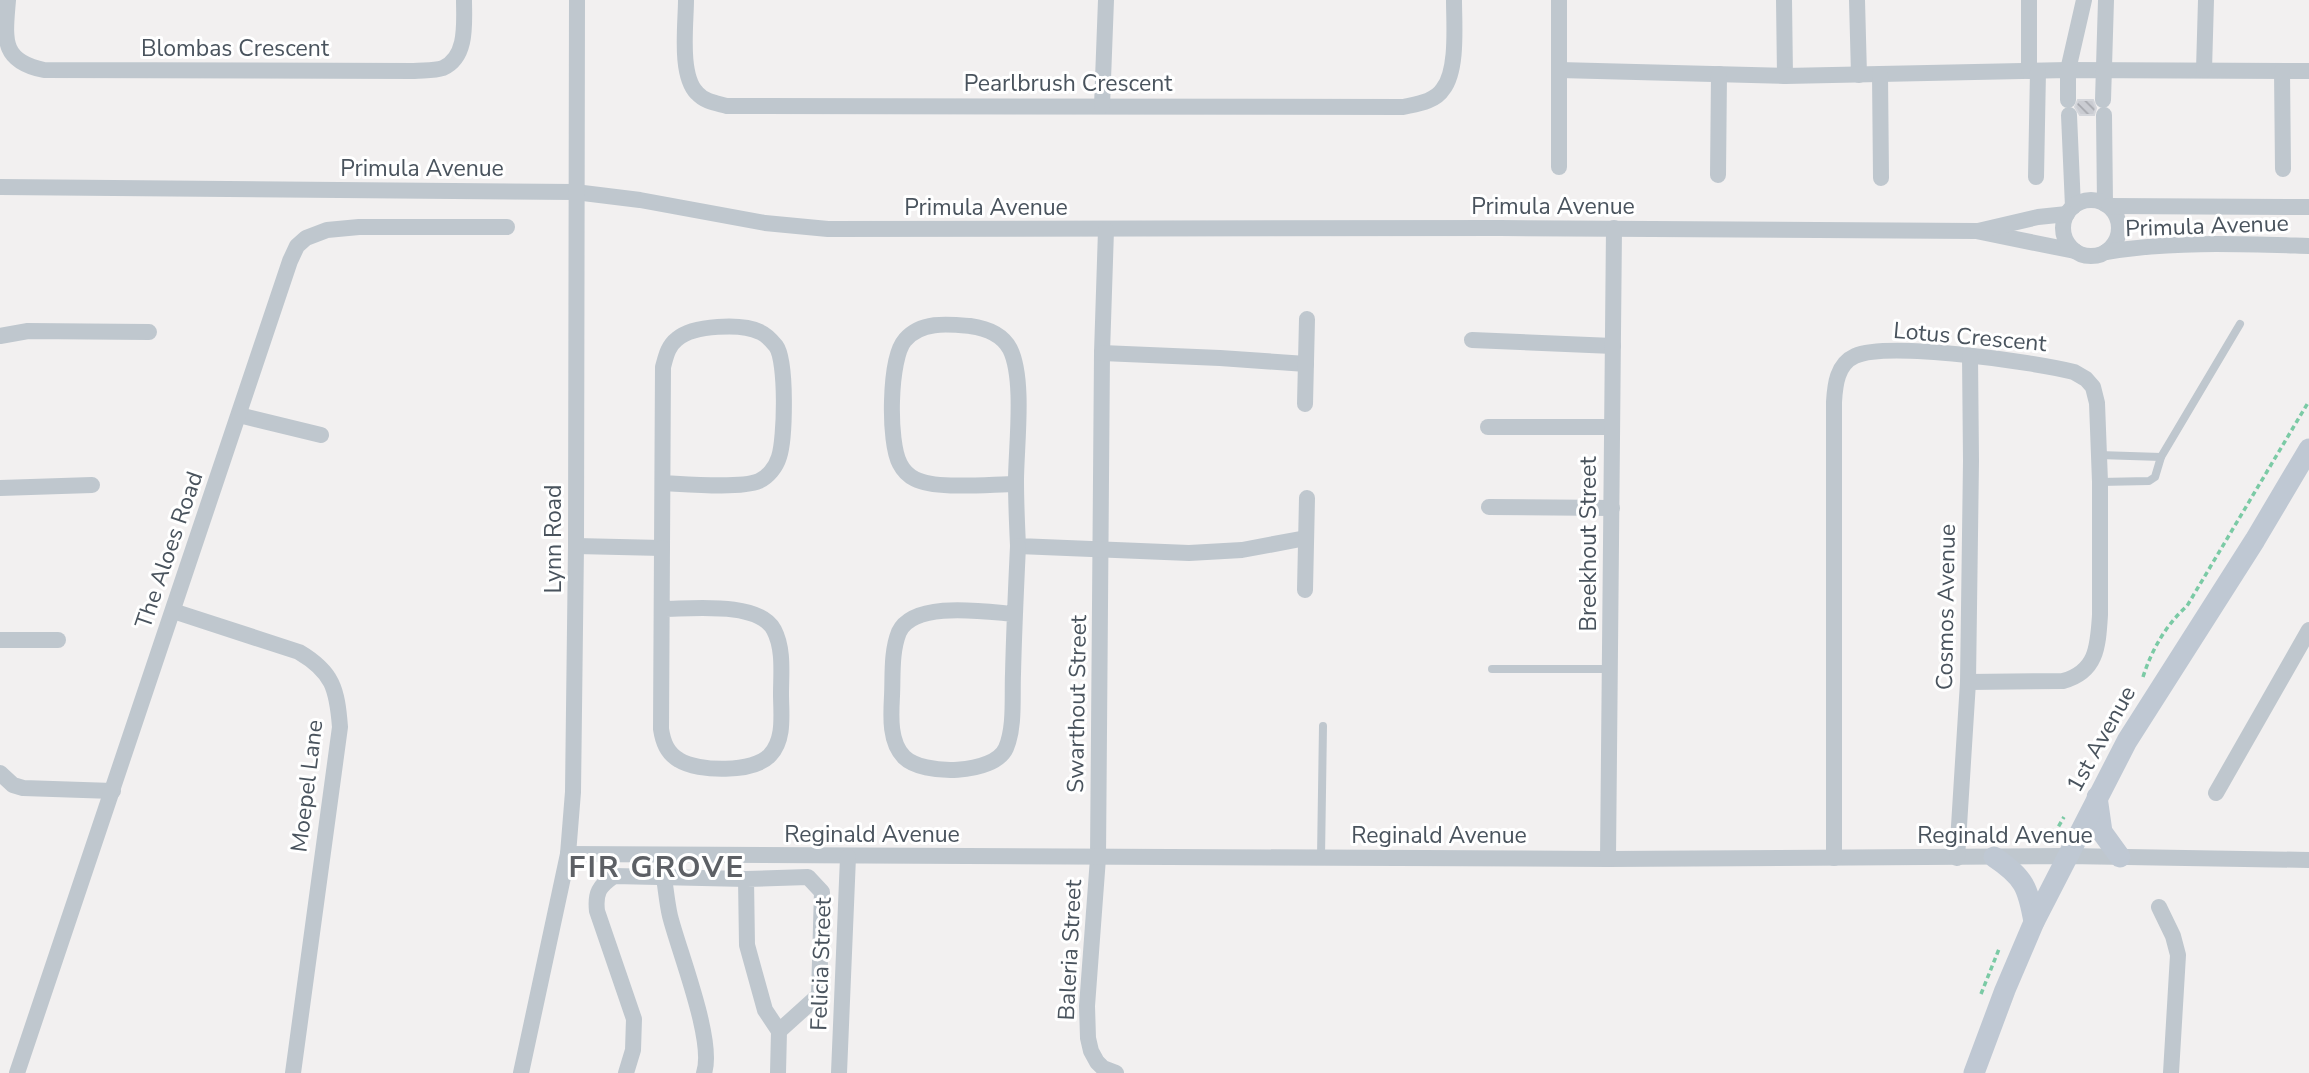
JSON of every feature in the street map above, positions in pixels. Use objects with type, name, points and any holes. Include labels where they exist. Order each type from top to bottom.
[{"type":"street","name":"Blombas Crescent","points":[[8,0],[5,38],[11,56],[29,67],[44,70],[414,71],[445,67],[456,57],[463,43],[464,0]]},
{"type":"street","name":"Lynn Road","points":[[521,1073],[568,854],[573,792],[577,0]]},
{"type":"street","name":"Pearlbrush Crescent","points":[[686,0],[687,75],[696,93],[713,103],[741,106],[1403,107],[1431,99],[1444,89],[1453,52],[1454,0]]},
{"type":"street","points":[[1102,106],[1105,0]]},
{"type":"street","points":[[1559,0],[1559,167]]},
{"type":"street","points":[[1784,0],[1784,76]]},
{"type":"street","points":[[1857,0],[1858,75]]},
{"type":"street","points":[[2029,0],[2034,71],[2036,177]]},
{"type":"street","points":[[2070,210],[2089,200],[2107,205],[2115,213],[2119,230],[2113,246],[2106,252],[2091,256],[2075,251],[2065,238],[2064,222],[2070,210],[2068,70],[2084,0]]},
{"type":"street","points":[[2106,0],[2104,107],[2107,205]]},
{"type":"street","points":[[2204,70],[2206,0]]},
{"type":"street","points":[[1559,70],[1784,76],[2068,70],[2309,71]]},
{"type":"street","points":[[2282,71],[2283,169]]},
{"type":"street","points":[[1718,175],[1719,74]]},
{"type":"street","points":[[1880,74],[1881,178]]},
{"type":"street","name":"Primula Avenue","points":[[0,187],[575,192],[640,200],[765,223],[828,229],[1614,228],[1976,231],[2075,251]]},
{"type":"street","name":"Primula Avenue","points":[[2107,205],[2309,207]]},
{"type":"street","name":"Primula Avenue","points":[[1976,231],[2070,210]]},
{"type":"street","name":"The Aloes Road","points":[[17,1073],[297,246],[306,238],[327,230],[359,227],[507,227]]},
{"type":"street","name":"Breekhout Street","points":[[1608,859],[1614,228]]},
{"type":"street","name":"Swarthout Street","points":[[1098,858],[1102,353],[1106,230]]},
{"type":"street","name":"Primula Avenue","points":[[2106,252],[2181,244],[2309,246]]},
{"type":"street","points":[[1305,404],[1307,319]]},
{"type":"street","points":[[1015,614],[932,612],[908,621],[901,629],[894,648],[893,736],[906,759],[927,768],[966,768],[992,762],[1005,749],[1012,708],[1018,546],[1018,384],[1010,349],[1003,339],[977,327],[937,325],[923,327],[914,332],[904,340],[895,362],[893,442],[900,465],[915,479],[926,483],[1016,484]]},
{"type":"street","points":[[663,483],[750,484],[759,481],[774,469],[780,456],[783,426],[782,359],[775,345],[761,332],[725,327],[679,337],[667,352],[663,367],[661,729],[669,752],[677,760],[697,767],[744,768],[764,761],[774,750],[781,730],[781,655],[775,631],[764,620],[741,611],[663,609]]},
{"type":"street","points":[[0,336],[28,331],[149,332]]},
{"type":"street","points":[[1472,340],[1613,346]]},
{"type":"street","name":"Lotus Crescent","points":[[1834,858],[1836,384],[1839,372],[1854,356],[1899,351],[1970,356],[2056,367],[2074,372],[2093,387],[2097,403],[2100,481],[2101,615],[2099,637],[2091,663],[2076,678],[2063,681],[1968,682]]},
{"type":"street","points":[[1102,353],[1306,364]]},
{"type":"street","name":"Cosmos Avenue","points":[[1957,858],[1968,682],[1970,356]]},
{"type":"street","points":[[239,415],[321,435]]},
{"type":"street","points":[[1488,427],[1612,427]]},
{"type":"street","name":"1st Avenue","points":[[1974,1073],[2034,922],[2127,741],[2255,540],[2309,449]]},
{"type":"street","points":[[0,488],[92,485]]},
{"type":"street","points":[[1305,590],[1307,498]]},
{"type":"street","points":[[1489,507],[1612,508]]},
{"type":"street","points":[[1018,546],[1216,552],[1306,538]]},
{"type":"street","points":[[576,546],[662,548]]},
{"type":"street","name":"Moepel Lane","points":[[173,611],[299,652],[326,672],[334,688],[340,727],[293,1073]]},
{"type":"street","points":[[2216,793],[2309,630]]},
{"type":"street","points":[[0,640],[58,639]]},
{"type":"street","points":[[2,781],[23,788],[113,791]]},
{"type":"street","points":[[2097,797],[2102,832],[2120,857]]},
{"type":"street","name":"Reginald Avenue","points":[[568,854],[1608,859],[2068,856],[2309,860]]},
{"type":"street","name":"Felicia Street","points":[[839,1073],[848,857]]},
{"type":"street","points":[[1994,857],[2015,872],[2026,886],[2034,922]]},
{"type":"street","name":"Baleria Street","points":[[1098,858],[1087,1006],[1088,1038],[1097,1062],[1103,1068],[1116,1073]]},
{"type":"street","points":[[626,1073],[634,1049],[634,1019],[597,911],[596,898],[604,883],[614,876],[808,877],[822,892],[819,995],[779,1031]]},
{"type":"street","points":[[664,878],[669,913],[704,1030],[707,1064],[704,1073]]},
{"type":"street","points":[[746,878],[747,946],[765,1010],[779,1031],[778,1073]]},
{"type":"street","points":[[2159,907],[2173,936],[2178,955],[2171,1073]]},
{"type":"lane","points":[[2100,481],[2149,481],[2155,477],[2161,457],[2240,324]]},
{"type":"lane","points":[[2099,454],[2161,457]]},
{"type":"lane","points":[[1492,669],[1610,670]]},
{"type":"lane","points":[[1321,857],[1323,726]]},
{"type":"building","points":[[2078,100],[2093,100],[2096,108],[2094,115],[2080,115],[2075,107]]},
{"type":"district","name":"FIR GROVE","points":[[657,867]]}]
